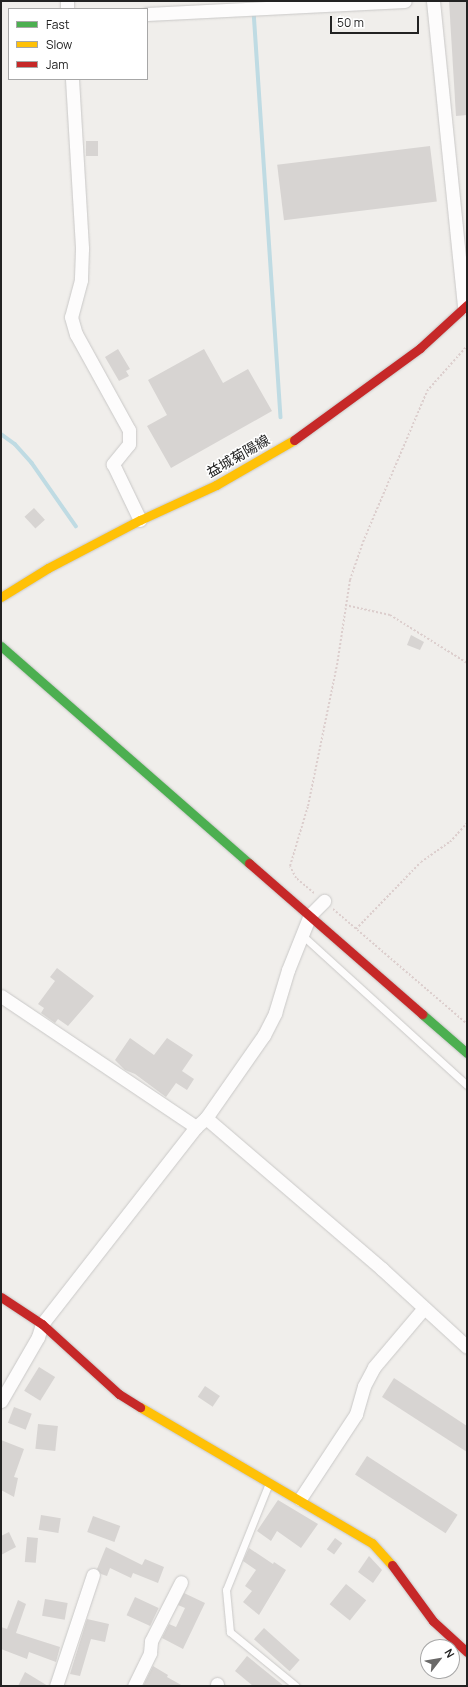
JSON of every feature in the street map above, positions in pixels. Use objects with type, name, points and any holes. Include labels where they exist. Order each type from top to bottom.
[{"type":"street","points":[[148,14],[405,1]]},
{"type":"street","points":[[433,1],[465,306]]},
{"type":"street","points":[[72,80],[82,249],[81,280],[71,317],[76,334],[128,430],[129,444],[113,464],[140,520]]},
{"type":"street","name":"益城菊陽線","points":[[1,597],[48,568],[140,520],[216,485],[302,435],[383,377],[465,306]]},
{"type":"street","points":[[1,646],[467,1053]]},
{"type":"street","points":[[1,1401],[38,1338],[42,1324],[196,1128],[206,1118],[264,1035],[275,1013],[288,970],[310,915],[324,902]]},
{"type":"street","points":[[1,996],[196,1128]]},
{"type":"street","points":[[206,1118],[467,1347]]},
{"type":"street","points":[[1,1297],[42,1324],[119,1394],[270,1481],[372,1543],[399,1572],[433,1621],[467,1652]]},
{"type":"street","points":[[300,1499],[356,1414],[364,1386],[374,1367],[424,1308]]},
{"type":"street","points":[[56,1686],[93,1575]]},
{"type":"street","points":[[134,1686],[150,1652],[151,1641],[181,1582]]},
{"type":"lane","points":[[302,934],[467,1085]]},
{"type":"lane","points":[[270,1481],[240,1551],[226,1590],[230,1632],[296,1686]]},
{"type":"path","points":[[467,346],[427,391],[363,542],[350,580],[337,665],[308,806],[290,866],[296,878],[467,1024]]},
{"type":"path","points":[[345,605],[390,615],[467,662]]},
{"type":"path","points":[[356,929],[421,862],[450,842],[467,823]]},
{"type":"building","points":[[449,1],[467,1],[467,115],[456,116]]},
{"type":"building","points":[[86,141],[98,141],[98,156],[86,156]]},
{"type":"building","points":[[430,146],[437,202],[284,220],[277,165]]},
{"type":"building","points":[[118,349],[130,369],[126,371],[129,376],[119,381],[105,357]]},
{"type":"building","points":[[204,349],[223,383],[248,369],[272,411],[171,468],[147,426],[167,415],[148,380]]},
{"type":"building","points":[[34,508],[45,520],[35,529],[24,517]]},
{"type":"building","points":[[411,635],[424,642],[420,650],[407,645]]},
{"type":"building","points":[[57,968],[94,996],[68,1026],[58,1019],[55,1023],[41,1013],[44,1008],[38,1004],[55,981],[50,977]]},
{"type":"building","points":[[130,1038],[154,1055],[167,1038],[193,1055],[182,1071],[194,1079],[187,1090],[176,1083],[166,1097],[135,1074],[125,1070],[115,1060]]},
{"type":"building","points":[[39,1367],[55,1377],[40,1401],[24,1391]]},
{"type":"building","points":[[394,1378],[467,1426],[467,1452],[382,1397]]},
{"type":"building","points":[[205,1386],[220,1396],[213,1407],[198,1397]]},
{"type":"building","points":[[14,1407],[32,1414],[26,1430],[8,1423]]},
{"type":"building","points":[[38,1424],[58,1426],[55,1451],[35,1449]]},
{"type":"building","points":[[1,1440],[24,1449],[14,1477],[18,1478],[14,1497],[1,1490]]},
{"type":"building","points":[[367,1456],[458,1515],[446,1533],[355,1474]]},
{"type":"building","points":[[278,1500],[318,1524],[301,1548],[277,1531],[271,1541],[257,1531]]},
{"type":"building","points":[[41,1515],[61,1518],[58,1533],[39,1530]]},
{"type":"building","points":[[93,1516],[120,1526],[114,1542],[87,1532]]},
{"type":"building","points":[[9,1532],[16,1547],[1,1555],[1,1536]]},
{"type":"building","points":[[27,1537],[38,1538],[36,1563],[25,1562]]},
{"type":"building","points":[[335,1538],[342,1543],[334,1555],[327,1549]]},
{"type":"building","points":[[106,1547],[142,1565],[145,1559],[164,1567],[158,1583],[133,1573],[131,1578],[110,1568],[107,1576],[101,1574],[97,1569]]},
{"type":"building","points":[[249,1548],[273,1564],[274,1562],[286,1570],[259,1615],[243,1602],[252,1591],[245,1586],[256,1570],[243,1561]]},
{"type":"building","points":[[369,1556],[382,1570],[373,1583],[358,1572]]},
{"type":"building","points":[[346,1584],[366,1600],[350,1621],[330,1604]]},
{"type":"building","points":[[184,1593],[205,1603],[183,1649],[162,1638],[169,1624],[176,1627],[185,1608],[178,1605]]},
{"type":"building","points":[[135,1597],[159,1608],[150,1626],[127,1615]]},
{"type":"building","points":[[45,1599],[68,1603],[65,1620],[42,1616]]},
{"type":"building","points":[[18,1600],[26,1604],[16,1633],[60,1647],[56,1662],[29,1652],[27,1659],[1,1649],[1,1627],[7,1629]]},
{"type":"building","points":[[87,1619],[109,1624],[105,1642],[91,1639],[80,1676],[70,1674]]},
{"type":"building","points":[[264,1628],[300,1660],[290,1671],[254,1639]]},
{"type":"building","points":[[247,1656],[284,1686],[253,1686],[235,1671]]},
{"type":"building","points":[[153,1666],[168,1675],[167,1677],[183,1686],[143,1686]]},
{"type":"building","points":[[25,1672],[48,1686],[18,1686]]},
{"type":"waterway","points":[[254,11],[281,417]]},
{"type":"waterway","points":[[1,434],[15,444],[32,463],[76,526]]},
{"type":"traffic: fast","points":[[1,646],[249,863]]},
{"type":"traffic: fast","points":[[422,1014],[467,1053]]},
{"type":"traffic: slow","points":[[1,597],[48,568],[140,520],[216,485],[294,440]]},
{"type":"traffic: slow","points":[[140,1407],[372,1543],[392,1565]]},
{"type":"traffic: jam","points":[[294,440],[420,348],[467,305]]},
{"type":"traffic: jam","points":[[249,863],[422,1014]]},
{"type":"traffic: jam","points":[[1,1297],[42,1324],[119,1394],[140,1407]]},
{"type":"traffic: jam","points":[[392,1565],[433,1621],[467,1652]]}]
